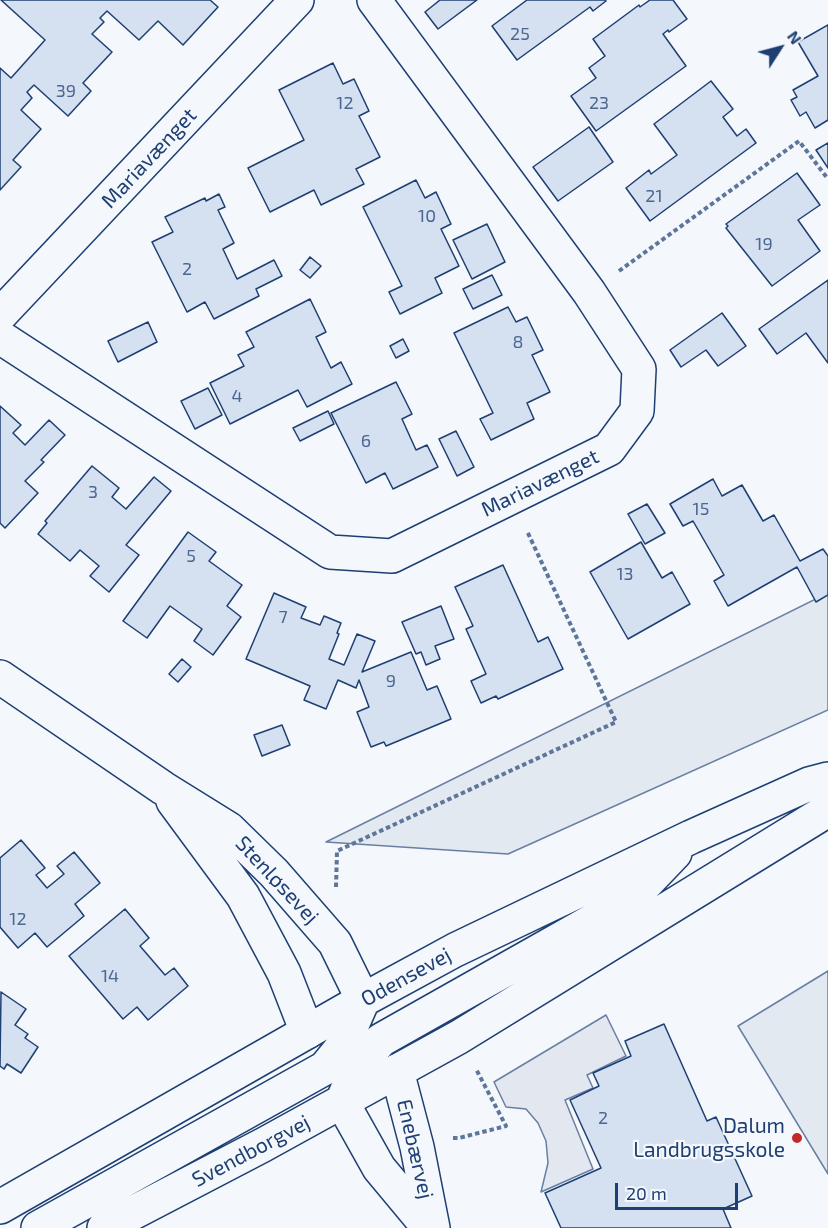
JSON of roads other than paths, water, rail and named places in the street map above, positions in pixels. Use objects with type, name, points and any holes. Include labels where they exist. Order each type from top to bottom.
[{"type":"main road","name":"Mariavænget","points":[[0,315],[297,0]]},
{"type":"main road","name":"Mariavænget","points":[[0,337],[330,552],[392,556],[609,449],[637,411],[639,369],[589,292],[374,0]]},
{"type":"main road","name":"Stenløsevej","points":[[0,677],[163,788],[229,829],[274,873],[335,943],[381,1040]]},
{"type":"main road","name":"Odensevej","points":[[0,1207],[454,950],[691,837],[808,784],[828,779]]},
{"type":"main road","name":"Stenløsevej","points":[[163,788],[243,896],[285,973],[307,1032],[325,1068]]},
{"type":"main road","points":[[397,1071],[459,1037],[828,810]]},
{"type":"main road","points":[[342,1102],[357,1066],[381,1040],[631,899],[691,837]]},
{"type":"main road","points":[[38,1228],[325,1068],[343,1046],[363,1000]]},
{"type":"main road","name":"Enebærvej","points":[[381,1040],[397,1071],[417,1147],[431,1228]]},
{"type":"main road","name":"Enebærvej","points":[[325,1068],[379,1168],[431,1228]]},
{"type":"main road","name":"Svendborgvej","points":[[104,1228],[397,1071]]},
{"type":"place","name":"Dalum Landbrugsskole","points":[[797,1138]]}]
